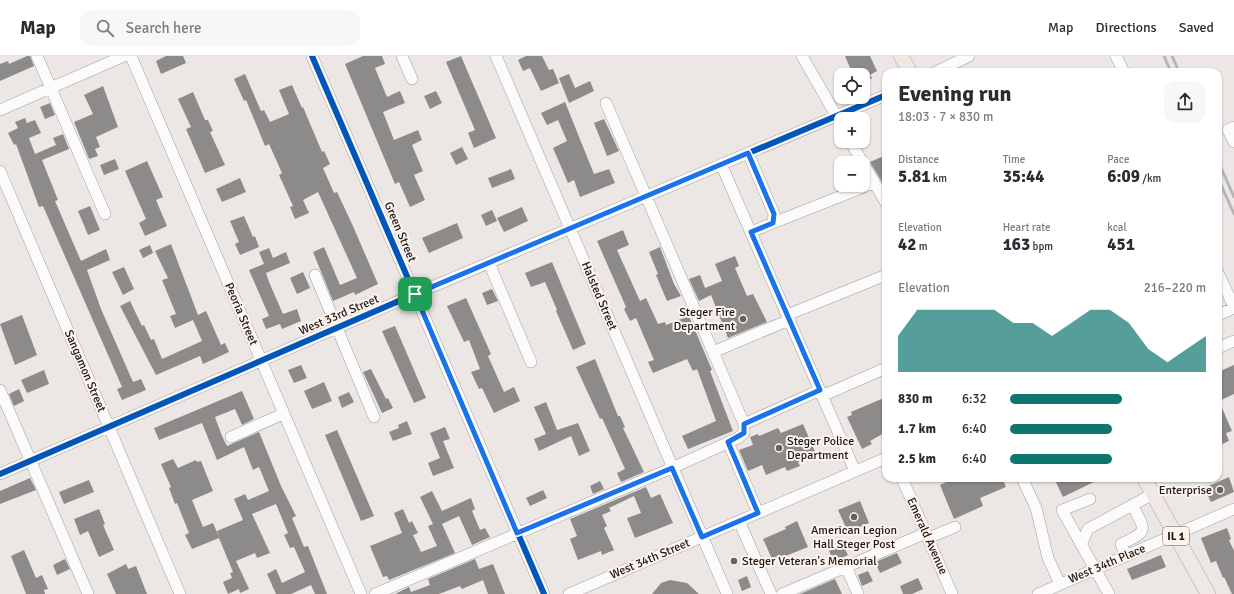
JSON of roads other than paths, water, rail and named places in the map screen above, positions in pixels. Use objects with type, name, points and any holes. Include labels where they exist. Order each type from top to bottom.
[{"type":"main road","points":[[901,56],[908,68]]},
{"type":"main road","name":"IL 1","points":[[1146,482],[1208,594]]},
{"type":"street","points":[[37,56],[105,214]]},
{"type":"street","points":[[0,110],[124,56]]},
{"type":"street","name":"Peoria Street","points":[[131,56],[361,594]]},
{"type":"street","name":"Green Street","points":[[312,56],[544,594]]},
{"type":"street","points":[[402,56],[412,79]]},
{"type":"street","name":"Halsted Street","points":[[496,56],[727,594]]},
{"type":"street","points":[[802,56],[834,112]]},
{"type":"street","points":[[957,67],[969,56]]},
{"type":"street","points":[[1116,56],[1122,68]]},
{"type":"street","name":"West 33rd Street","points":[[854,112],[882,97]]},
{"type":"street","points":[[375,594],[672,468],[744,433],[744,424],[606,103]]},
{"type":"street","name":"West 33rd Street","points":[[0,474],[415,294],[721,164],[834,122]]},
{"type":"street","points":[[1233,127],[1228,130],[1234,142]]},
{"type":"street","points":[[748,153],[774,214],[773,223]]},
{"type":"street","points":[[721,164],[855,471]]},
{"type":"street","name":"Sangamon Street","points":[[0,171],[180,594]]},
{"type":"street","points":[[870,176],[882,196]]},
{"type":"street","points":[[751,232],[874,183]]},
{"type":"street","points":[[489,263],[531,362]]},
{"type":"street","points":[[315,274],[374,417]]},
{"type":"street","points":[[713,352],[882,277]]},
{"type":"street","points":[[1222,283],[1234,307],[1222,313]]},
{"type":"street","points":[[1222,346],[1234,341]]},
{"type":"street","points":[[744,424],[882,370]]},
{"type":"street","points":[[0,390],[88,594]]},
{"type":"street","points":[[230,437],[283,414]]},
{"type":"street","points":[[728,442],[758,513]]},
{"type":"street","name":"West 34th Street","points":[[569,594],[882,460]]},
{"type":"street","name":"Emerald Avenue","points":[[904,482],[952,594]]},
{"type":"street","points":[[1024,482],[1036,508],[1048,558],[1060,584]]},
{"type":"street","points":[[1081,545],[1088,529],[1153,494]]},
{"type":"street","points":[[1090,499],[1062,510],[1109,594]]},
{"type":"street","points":[[1126,556],[1121,544],[1140,535],[1143,530],[1143,525],[1132,505]]},
{"type":"street","name":"West 34th Place","points":[[1038,594],[1234,509]]},
{"type":"street","points":[[739,521],[771,594]]},
{"type":"street","points":[[782,594],[846,567],[955,527]]},
{"type":"street","points":[[846,567],[858,594]]},
{"type":"railway","points":[[1164,56],[1169,68]]},
{"type":"railway","points":[[1172,56],[1177,68]]},
{"type":"railway","points":[[1222,170],[1234,197]]},
{"type":"railway","points":[[1222,187],[1234,214]]},
{"type":"place","name":"Steger Fire Department","points":[[743,319]]},
{"type":"place","name":"Steger Police Department","points":[[779,448]]},
{"type":"place","name":"Enterprise","points":[[1220,490]]},
{"type":"place","name":"American Legion Hall Steger Post","points":[[854,517]]},
{"type":"place","name":"Steger Veteran's Memorial","points":[[734,561]]}]
